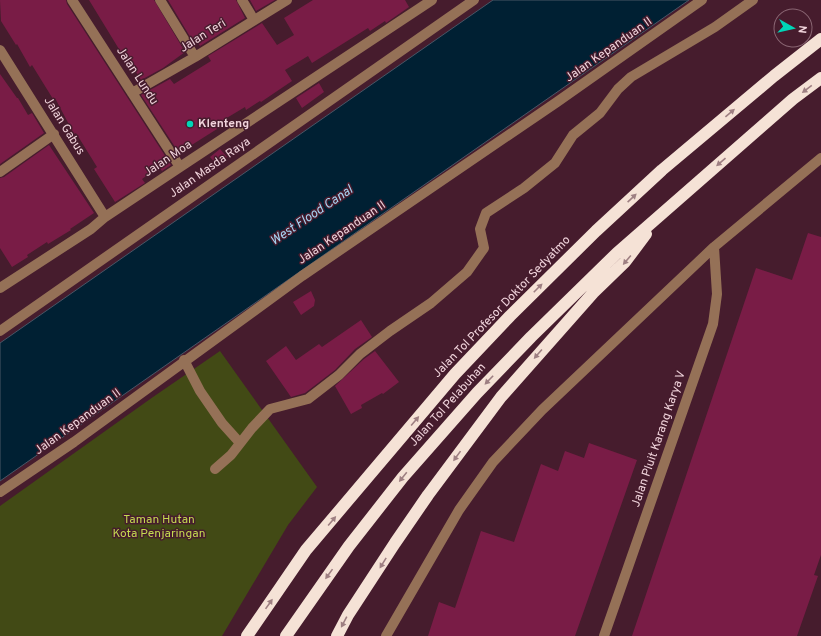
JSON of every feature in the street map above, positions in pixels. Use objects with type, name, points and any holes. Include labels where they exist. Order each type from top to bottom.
[{"type":"highway","name":"Jalan Tol Profesor Doktor Sedyatmo","points":[[247,636],[306,550],[455,374],[510,316],[596,231],[662,170],[774,76],[821,39]]},
{"type":"highway","points":[[337,636],[348,615],[395,543],[428,495],[501,397],[593,293],[626,262],[658,217],[793,99],[821,78]]},
{"type":"highway","name":"Jalan Tol Pelabuhan","points":[[286,636],[349,546],[403,477],[477,393],[616,253],[658,217]]},
{"type":"street","name":"Jalan Lundu","points":[[72,0],[180,167]]},
{"type":"street","points":[[160,0],[194,57]]},
{"type":"street","points":[[242,0],[254,20]]},
{"type":"street","name":"Jalan Teri","points":[[132,92],[194,57],[287,0]]},
{"type":"street","name":"Jalan Moa","points":[[0,288],[91,229],[180,167],[432,0]]},
{"type":"street","name":"Jalan Masda Raya","points":[[0,331],[474,0]]},
{"type":"street","name":"Jalan Kepanduan II","points":[[0,492],[74,442],[184,360],[302,276],[550,107],[702,0]]},
{"type":"street","points":[[216,469],[231,455],[252,428],[270,409],[308,399],[339,376],[360,354],[431,303],[468,272],[484,248],[480,229],[486,214],[524,188],[555,163],[573,135],[600,113],[618,89],[631,77],[715,26],[753,0]]},
{"type":"street","name":"Jalan Gabus","points":[[0,50],[54,134],[105,218]]},
{"type":"street","points":[[0,172],[54,134]]},
{"type":"street","points":[[386,636],[459,510],[493,462],[542,410],[714,247],[821,158]]},
{"type":"street","name":"Jalan Pluit Karang Karya V","points":[[604,636],[713,324],[717,294],[714,247]]},
{"type":"street","points":[[184,360],[200,392],[222,423],[240,443]]},
{"type":"green space","name":"Taman Hutan Kota Penjaringan","points":[[220,351],[317,487],[288,525],[222,636],[0,636],[0,506]]},
{"type":"water","name":"West Flood Canal","points":[[493,0],[689,0],[0,481],[0,343]]},
{"type":"building","points":[[0,0],[66,0],[67,4],[171,165],[162,171],[159,167],[142,179],[145,183],[115,202],[94,169],[97,167],[76,133],[74,134],[55,98],[53,99],[32,65],[30,67],[17,44],[16,45],[1,21]]},
{"type":"building","points":[[89,0],[154,0],[185,52],[163,68],[141,80],[124,53],[122,54]]},
{"type":"building","points":[[168,0],[236,0],[245,18],[200,46],[198,43],[195,45]]},
{"type":"building","points":[[250,0],[275,0],[256,11]]},
{"type":"building","points":[[313,0],[405,0],[409,7],[386,23],[385,21],[370,31],[368,28],[312,63],[308,56],[285,70],[292,81],[261,102],[260,101],[246,110],[245,107],[215,125],[217,129],[179,153],[141,95],[170,79],[174,84],[211,61],[208,56],[262,23],[277,45],[294,35],[284,18]]},
{"type":"building","points":[[0,74],[18,98],[28,115],[32,113],[44,133],[0,164]]},
{"type":"building","points":[[319,83],[324,92],[302,108],[296,98]]},
{"type":"building","points":[[49,145],[94,213],[70,229],[71,230],[48,244],[47,242],[27,255],[28,257],[12,267],[0,248],[0,178],[4,177]]},
{"type":"building","points":[[220,149],[227,157],[217,165],[210,157]]},
{"type":"building","points":[[808,233],[821,237],[821,555],[814,575],[818,576],[797,636],[632,636],[756,268],[792,280]]},
{"type":"building","points":[[311,291],[315,300],[314,306],[301,315],[293,302]]},
{"type":"building","points":[[361,320],[372,337],[355,349],[335,370],[305,393],[291,397],[266,361],[286,346],[296,360],[319,344],[322,347]]},
{"type":"building","points":[[375,351],[399,382],[383,394],[382,393],[361,405],[362,408],[351,414],[335,386],[364,359]]},
{"type":"building","points":[[589,443],[637,460],[575,636],[428,636],[439,602],[455,608],[481,531],[514,542],[541,464],[558,471],[565,451],[584,458]]},
{"type":"place","name":"Klenteng","points":[[190,124]]}]
